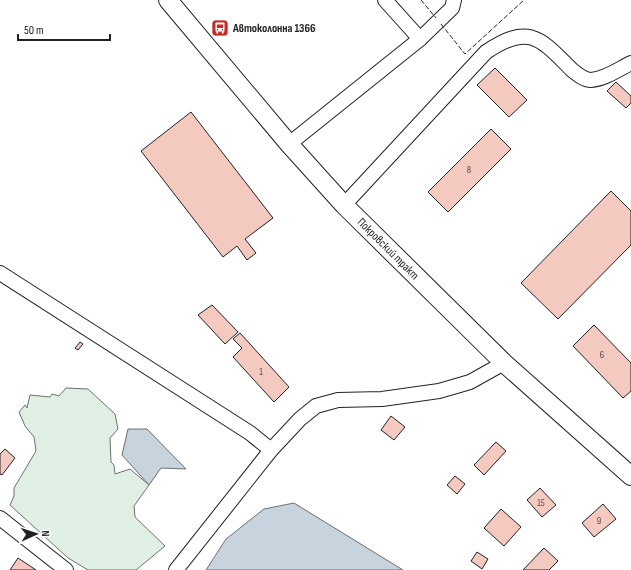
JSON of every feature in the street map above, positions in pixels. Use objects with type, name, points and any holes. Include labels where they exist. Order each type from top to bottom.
[{"type":"main road","name":"Покровский тракт","points":[[168,0],[289,144],[344,204],[504,363],[631,476]]},
{"type":"street","points":[[385,0],[420,39]]},
{"type":"street","points":[[289,144],[420,39],[452,8],[454,0]]},
{"type":"street","points":[[344,204],[486,52],[501,42],[516,36],[530,36],[545,43],[578,74],[589,80],[601,78],[631,63]]},
{"type":"street","points":[[0,273],[250,433],[271,450]]},
{"type":"street","points":[[176,570],[271,450],[300,419],[316,406],[338,400],[382,399],[440,391],[470,382],[504,363]]},
{"type":"street","points":[[0,518],[66,570]]},
{"type":"green space","points":[[66,388],[88,389],[115,414],[118,429],[110,438],[111,462],[114,465],[115,474],[130,469],[149,485],[134,506],[135,517],[165,546],[136,570],[88,570],[68,558],[10,505],[14,496],[14,488],[36,451],[34,437],[25,426],[19,412],[25,405],[27,408],[30,395],[50,397],[52,394],[59,396]]},
{"type":"shaded area","points":[[128,429],[147,429],[186,469],[161,468],[149,485],[122,455]]},
{"type":"shaded area","points":[[294,503],[403,570],[206,570],[226,539],[264,509]]},
{"type":"building","points":[[495,68],[527,100],[509,117],[477,85]]},
{"type":"building","points":[[616,82],[631,96],[631,103],[626,108],[607,91]]},
{"type":"building","points":[[191,112],[273,218],[245,239],[256,253],[247,260],[237,246],[223,257],[141,151]]},
{"type":"building","points":[[491,129],[511,149],[448,212],[428,192]]},
{"type":"building","points":[[611,191],[631,211],[631,245],[558,319],[521,283]]},
{"type":"building","points":[[212,305],[238,332],[225,344],[198,315]]},
{"type":"building","points":[[594,325],[631,363],[631,391],[623,398],[573,346]]},
{"type":"building","points":[[240,333],[289,387],[274,402],[233,357],[242,348],[233,339]]},
{"type":"building","points":[[80,342],[83,344],[78,350],[75,348]]},
{"type":"building","points":[[391,416],[405,427],[394,440],[381,430]]},
{"type":"building","points":[[496,442],[506,451],[484,475],[474,465]]},
{"type":"building","points":[[5,449],[15,458],[2,475],[0,474],[0,454]]},
{"type":"building","points":[[455,476],[465,484],[457,494],[447,485]]},
{"type":"building","points":[[540,488],[556,505],[542,517],[527,500]]},
{"type":"building","points":[[603,504],[616,519],[594,537],[582,523]]},
{"type":"building","points":[[501,509],[521,527],[504,546],[484,528]]},
{"type":"building","points":[[544,548],[558,561],[549,570],[523,570]]},
{"type":"building","points":[[477,552],[488,559],[482,569],[471,561]]},
{"type":"building","points":[[18,558],[36,570],[10,570]]},
{"type":"fence","points":[[421,0],[436,18]]},
{"type":"fence","points":[[441,24],[465,54],[524,0]]},
{"type":"place","name":"Автоколонна 1366","points":[[220,28]]}]
